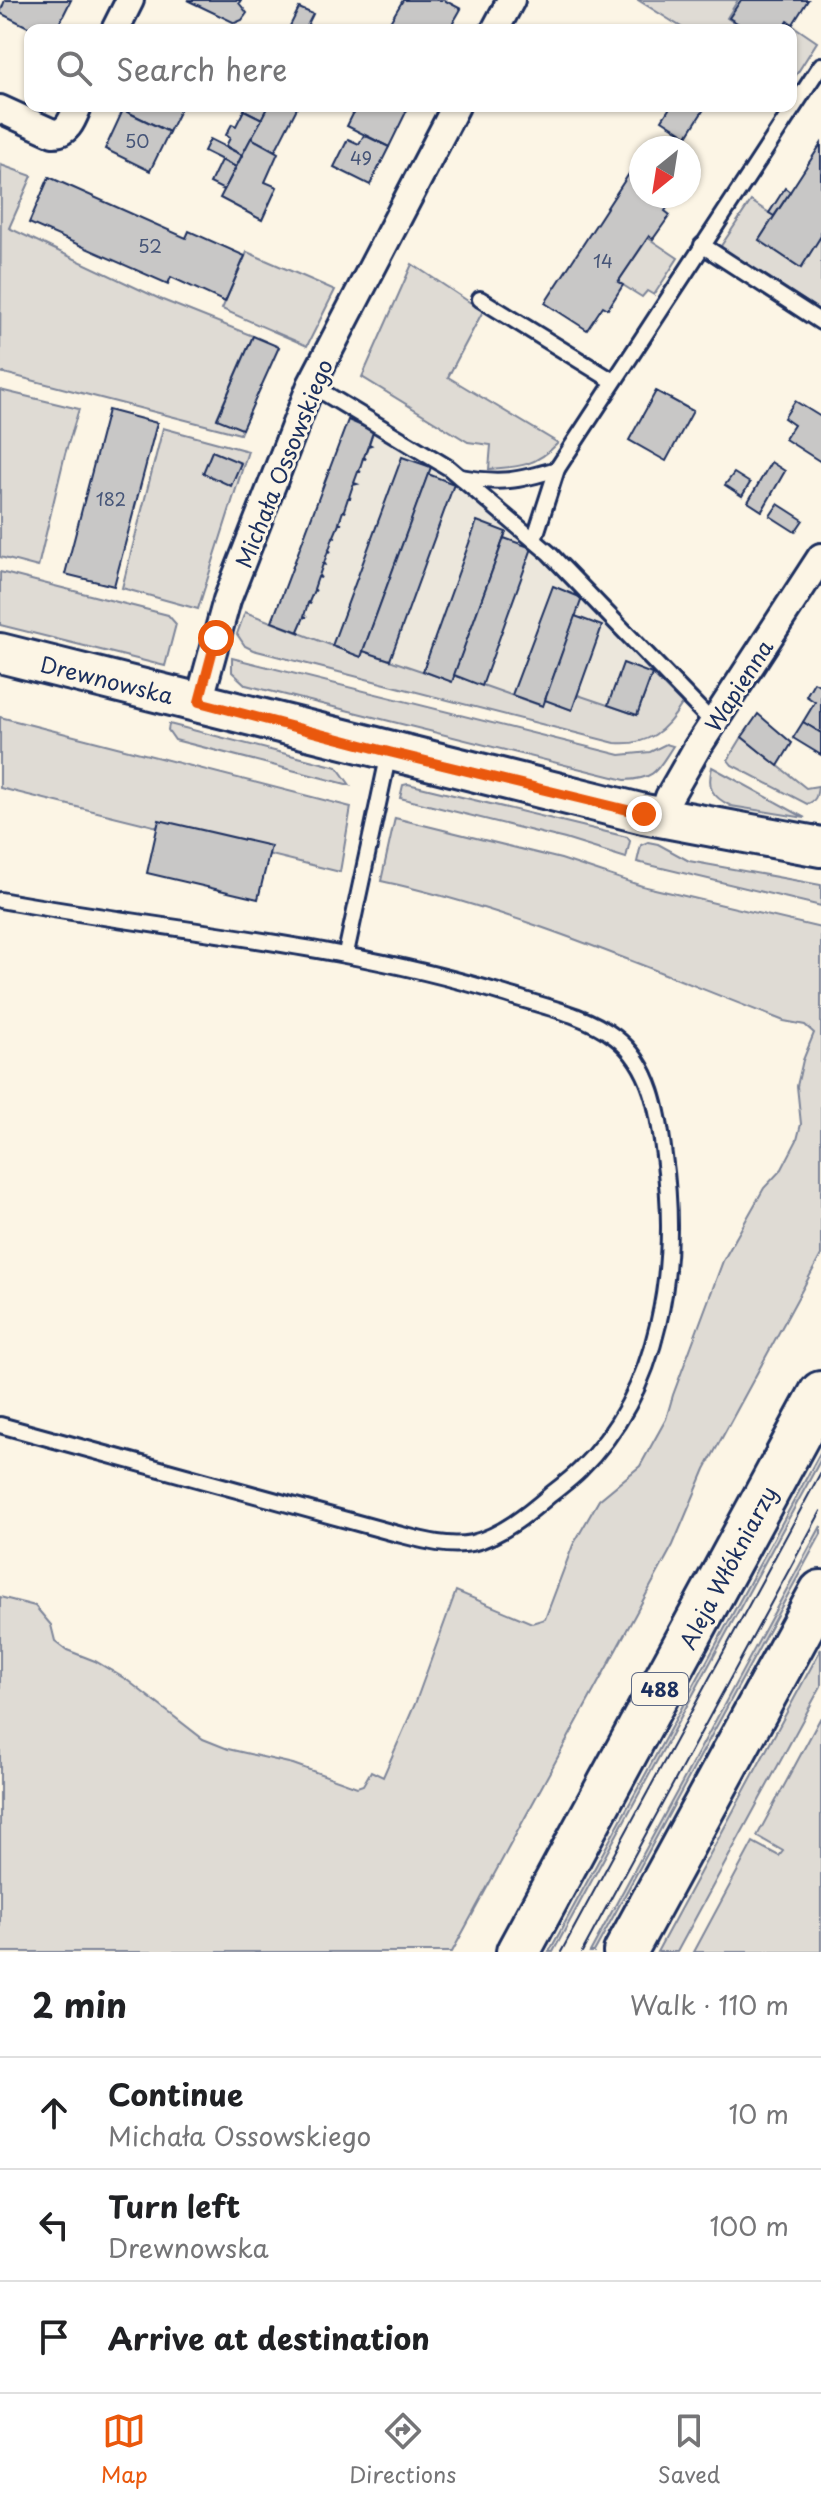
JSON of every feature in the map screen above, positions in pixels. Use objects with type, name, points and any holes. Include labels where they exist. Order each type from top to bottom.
[{"type":"main road","name":"Drewnowska","points":[[0,653],[662,818],[821,847]]},
{"type":"main road","name":"Aleja Włókniarzy","points":[[518,1952],[821,1393]]},
{"type":"main road","points":[[625,1952],[821,1592]]},
{"type":"street","points":[[118,24],[130,0]]},
{"type":"street","points":[[498,24],[511,0]]},
{"type":"street","points":[[0,109],[60,134],[75,112]]},
{"type":"street","name":"Michała Ossowskiego","points":[[199,702],[227,600],[311,385],[453,112]]},
{"type":"street","name":"Wapienna","points":[[662,818],[678,781],[713,723],[821,557]]},
{"type":"lane","points":[[797,101],[821,65]]},
{"type":"lane","points":[[534,540],[557,469],[790,112]]},
{"type":"lane","points":[[702,245],[821,322]]},
{"type":"lane","points":[[480,299],[613,381]]},
{"type":"lane","points":[[311,385],[460,477],[534,540],[713,723]]},
{"type":"lane","points":[[460,477],[495,483],[525,479],[557,469]]},
{"type":"lane","points":[[346,953],[389,752]]},
{"type":"lane","points":[[0,900],[100,918],[346,953],[451,978],[585,1020],[616,1038],[638,1063],[651,1089],[666,1166],[668,1277],[661,1320],[642,1373],[607,1438],[581,1469],[540,1504],[499,1533],[470,1543],[438,1543],[0,1425]]},
{"type":"shaded area","points":[[638,0],[738,0],[727,18],[736,24],[676,24]]},
{"type":"shaded area","points":[[797,28],[817,42],[797,74]]},
{"type":"shaded area","points":[[1,165],[32,176],[9,228],[160,299],[253,336],[217,418],[242,429],[240,434],[0,372]]},
{"type":"shaded area","points":[[751,201],[774,216],[759,240],[800,267],[821,236],[821,311],[719,249]]},
{"type":"shaded area","points":[[648,238],[678,258],[654,295],[647,291],[642,297],[618,282]]},
{"type":"shaded area","points":[[247,252],[335,290],[307,346],[222,309]]},
{"type":"shaded area","points":[[412,264],[483,311],[448,377],[558,443],[535,461],[489,469],[491,445],[468,442],[362,377]]},
{"type":"shaded area","points":[[0,390],[79,409],[38,567],[0,557]]},
{"type":"shaded area","points":[[348,420],[373,432],[454,484],[532,548],[582,598],[652,674],[637,715],[578,695],[572,710],[543,706],[452,682],[364,651],[361,657],[272,622]]},
{"type":"shaded area","points":[[163,428],[248,451],[198,609],[122,588]]},
{"type":"shaded area","points":[[0,572],[168,615],[176,624],[165,666],[0,625]]},
{"type":"shaded area","points":[[245,612],[361,657],[363,651],[451,681],[454,675],[542,706],[545,700],[572,710],[578,695],[637,715],[652,674],[682,704],[655,735],[637,742],[615,743],[253,650],[245,646],[237,634]]},
{"type":"shaded area","points":[[232,658],[620,755],[650,752],[666,744],[673,746],[655,772],[643,778],[625,780],[246,685],[232,672]]},
{"type":"shaded area","points":[[0,717],[351,807],[340,872],[0,788]]},
{"type":"shaded area","points":[[169,724],[337,767],[350,785],[175,740],[168,730]]},
{"type":"shaded area","points":[[742,737],[806,788],[818,786],[814,800],[807,804],[732,765],[728,760]]},
{"type":"shaded area","points":[[712,767],[805,818],[731,806],[712,791]]},
{"type":"shaded area","points":[[403,785],[627,837],[630,841],[626,858],[565,839],[400,798]]},
{"type":"shaded area","points":[[395,818],[561,859],[642,886],[821,928],[821,1255],[705,1469],[673,1545],[452,1952],[0,1952],[0,1597],[35,1606],[51,1625],[55,1641],[127,1680],[203,1739],[228,1749],[293,1764],[357,1787],[363,1785],[371,1771],[383,1777],[415,1704],[456,1591],[532,1623],[545,1619],[573,1545],[599,1500],[640,1466],[666,1419],[723,1261],[764,1188],[782,1169],[797,1140],[801,1124],[797,1086],[814,1033],[805,1025],[784,1021],[535,925],[381,881]]},
{"type":"shaded area","points":[[648,842],[689,861],[821,885],[821,906],[637,862],[641,845]]},
{"type":"shaded area","points":[[821,1451],[821,1459],[553,1952],[549,1952]]},
{"type":"shaded area","points":[[821,1526],[821,1534],[594,1952],[590,1952]]},
{"type":"shaded area","points":[[821,1649],[821,1686],[677,1952],[657,1952]]},
{"type":"shaded area","points":[[821,1717],[821,1952],[694,1952],[753,1842],[779,1856],[783,1851],[757,1836]]},
{"type":"building","points":[[5,0],[71,0],[59,24],[24,25],[0,13]]},
{"type":"building","points":[[187,0],[241,0],[239,3],[247,13],[235,23]]},
{"type":"building","points":[[403,0],[444,0],[461,9],[452,24],[390,22]]},
{"type":"building","points":[[741,0],[808,0],[793,24],[788,21],[786,24],[739,24],[729,18]]},
{"type":"building","points":[[299,8],[313,14],[308,24],[291,24]]},
{"type":"building","points":[[122,112],[169,132],[150,171],[105,149]]},
{"type":"building","points":[[127,112],[179,112],[169,132]]},
{"type":"building","points":[[243,112],[262,119],[242,155],[226,146],[230,138],[226,135],[232,124],[236,126]]},
{"type":"building","points":[[248,112],[265,112],[262,119]]},
{"type":"building","points":[[265,112],[295,112],[275,151],[251,138]]},
{"type":"building","points":[[354,112],[406,112],[389,147],[347,126]]},
{"type":"building","points":[[667,112],[702,112],[687,136],[662,120]]},
{"type":"building","points":[[364,135],[389,147],[370,185],[334,167],[348,139],[359,144]]},
{"type":"building","points":[[251,138],[278,153],[265,182],[277,187],[262,220],[220,198]]},
{"type":"building","points":[[210,139],[242,155],[236,167],[204,151]]},
{"type":"building","points":[[821,144],[821,236],[801,268],[759,240]]},
{"type":"building","points":[[221,160],[236,167],[224,190],[210,183]]},
{"type":"building","points":[[629,174],[629,208],[667,208],[665,211],[670,215],[653,239],[649,236],[618,282],[623,285],[608,309],[603,306],[587,330],[545,303]]},
{"type":"building","points":[[49,177],[186,238],[189,231],[245,256],[225,302],[171,277],[168,284],[29,223]]},
{"type":"building","points":[[785,188],[790,192],[774,216],[769,213]]},
{"type":"building","points":[[253,336],[279,347],[242,429],[217,419]]},
{"type":"building","points":[[656,391],[693,411],[666,461],[629,440]]},
{"type":"building","points":[[795,401],[821,417],[821,462],[785,439],[794,425],[784,418]]},
{"type":"building","points":[[108,410],[157,423],[114,586],[65,574]]},
{"type":"building","points":[[348,420],[376,432],[373,432],[371,445],[364,457],[366,459],[363,458],[361,472],[358,472],[354,483],[357,484],[353,485],[351,498],[348,498],[346,512],[343,511],[339,523],[342,524],[339,524],[336,538],[333,537],[331,552],[328,551],[326,565],[323,564],[321,578],[318,577],[316,591],[309,602],[311,604],[308,603],[304,616],[307,617],[304,617],[298,631],[301,633],[272,622]]},
{"type":"building","points":[[212,451],[241,463],[231,486],[203,473]]},
{"type":"building","points":[[402,457],[431,467],[361,657],[332,646]]},
{"type":"building","points":[[771,462],[785,471],[762,511],[748,502]]},
{"type":"building","points":[[734,473],[750,483],[742,496],[725,485]]},
{"type":"building","points":[[428,474],[454,484],[390,660],[363,651]]},
{"type":"building","points":[[778,504],[803,520],[795,532],[770,516]]},
{"type":"building","points":[[477,521],[506,532],[452,682],[423,671]]},
{"type":"building","points":[[504,538],[532,548],[482,686],[454,675]]},
{"type":"building","points":[[553,586],[582,598],[543,706],[512,695]]},
{"type":"building","points":[[575,616],[602,626],[572,710],[545,700]]},
{"type":"building","points":[[623,663],[652,674],[637,715],[608,705]]},
{"type":"building","points":[[814,682],[821,686],[821,733],[803,722],[815,702],[806,696]]},
{"type":"building","points":[[758,714],[792,743],[778,766],[742,737]]},
{"type":"building","points":[[803,722],[821,733],[821,755],[793,738]]},
{"type":"building","points":[[159,820],[271,846],[258,899],[147,873]]},
{"type":"tram line","points":[[561,1952],[821,1472]]},
{"type":"tram line","points":[[582,1952],[821,1511]]},
{"type":"route","points":[[216,638],[199,702],[644,814]]}]
